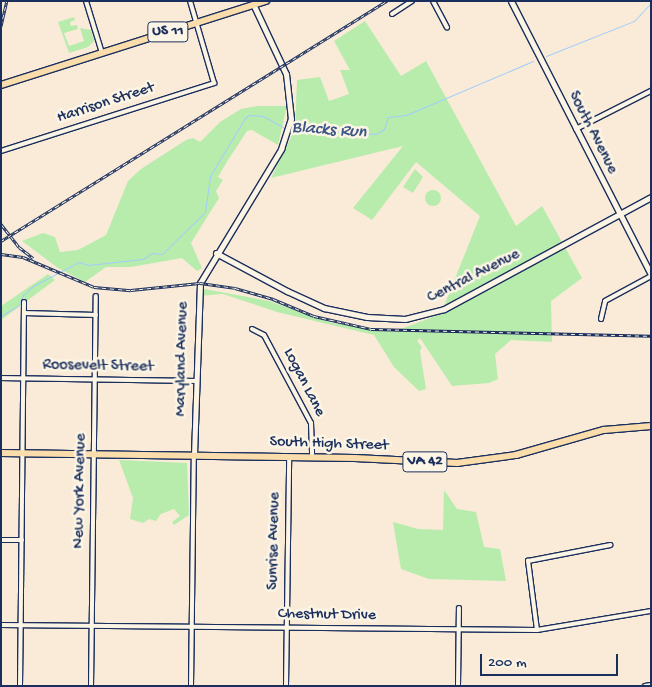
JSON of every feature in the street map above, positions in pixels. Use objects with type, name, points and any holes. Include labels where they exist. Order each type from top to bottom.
[{"type":"main road","name":"US 11","points":[[1,85],[254,3],[266,1]]},
{"type":"main road","name":"South High Street","points":[[1,452],[312,457],[456,463],[487,461],[604,430],[651,426]]},
{"type":"street","points":[[86,1],[102,53]]},
{"type":"street","points":[[190,1],[197,23]]},
{"type":"street","points":[[392,14],[412,1]]},
{"type":"street","points":[[434,1],[447,27]]},
{"type":"street","name":"South Avenue","points":[[511,1],[620,214],[648,264],[651,276]]},
{"type":"street","name":"Maryland Avenue","points":[[191,686],[198,292],[216,252],[288,134],[290,125],[292,103],[286,74],[254,3]]},
{"type":"street","name":"Harrison Street","points":[[1,151],[214,83],[197,23]]},
{"type":"street","points":[[576,129],[651,91]]},
{"type":"street","name":"Central Avenue","points":[[216,252],[287,292],[324,308],[368,317],[405,319],[444,308],[651,197]]},
{"type":"street","points":[[601,319],[606,300],[651,276]]},
{"type":"street","name":"New York Avenue","points":[[91,686],[96,296]]},
{"type":"street","points":[[20,686],[24,302]]},
{"type":"street","points":[[24,313],[96,315]]},
{"type":"street","name":"Logan Lane","points":[[252,329],[264,335],[311,423],[312,457]]},
{"type":"street","name":"Roosevelt Street","points":[[1,378],[195,380]]},
{"type":"street","name":"Sunrise Avenue","points":[[286,686],[289,457]]},
{"type":"street","points":[[1,540],[22,540]]},
{"type":"street","points":[[536,630],[528,561],[610,545]]},
{"type":"street","points":[[458,686],[459,608]]},
{"type":"street","name":"Chestnut Drive","points":[[1,625],[536,630],[651,611]]},
{"type":"street","points":[[645,686],[651,685]]},
{"type":"green space","points":[[74,17],[75,20],[70,22],[71,26],[77,25],[78,29],[64,33],[69,46],[84,41],[80,28],[91,30],[94,41],[88,47],[69,53],[58,22]]},
{"type":"green space","points":[[365,21],[401,76],[426,61],[516,226],[542,206],[582,278],[551,301],[552,342],[511,340],[495,354],[498,379],[489,383],[452,386],[420,338],[417,341],[422,347],[420,351],[426,389],[419,391],[394,367],[374,335],[277,312],[223,294],[197,296],[199,288],[269,301],[332,323],[393,332],[441,314],[536,260],[444,306],[480,216],[416,162],[372,220],[353,208],[403,146],[271,178],[295,129],[297,80],[320,77],[329,101],[349,94],[340,70],[350,70],[334,41]]},
{"type":"green space","points":[[258,106],[287,106],[278,145],[252,130],[247,131],[228,160],[218,177],[223,180],[216,191],[219,198],[191,243],[202,268],[197,271],[182,258],[131,267],[106,267],[85,282],[58,268],[22,241],[43,233],[55,237],[60,252],[78,250],[106,235],[128,181],[141,169],[186,140],[193,138],[200,142],[220,122],[241,109]]},
{"type":"green space","points":[[415,169],[423,177],[413,193],[403,187]]},
{"type":"green space","points":[[433,190],[441,198],[433,206],[425,198]]},
{"type":"green space","points":[[48,274],[55,280],[1,320],[1,306]]},
{"type":"green space","points":[[119,460],[187,463],[189,515],[174,525],[172,522],[180,516],[174,509],[161,514],[156,521],[149,519],[143,523],[130,519],[133,498]]},
{"type":"green space","points":[[444,490],[457,509],[476,512],[484,547],[500,549],[506,581],[429,579],[401,569],[393,522],[418,529],[443,530]]},
{"type":"waterway","name":"Blacks Run","points":[[546,56],[634,21],[651,3]]},
{"type":"waterway","name":"Blacks Run","points":[[289,129],[376,134],[384,129],[388,117],[406,115],[533,61]]},
{"type":"waterway","name":"Blacks Run","points":[[1,316],[19,305],[23,295],[33,286],[79,262],[88,265],[143,259],[152,253],[162,254],[205,212],[210,176],[245,118],[249,115],[263,116],[285,128]]},
{"type":"railway","points":[[1,26],[7,1]]},
{"type":"railway","points":[[1,241],[387,1]]},
{"type":"railway","points":[[1,224],[19,247],[33,258]]},
{"type":"railway","points":[[1,254],[23,257],[94,287],[131,290],[200,283],[235,288],[273,299],[314,316],[371,329],[651,336]]}]
